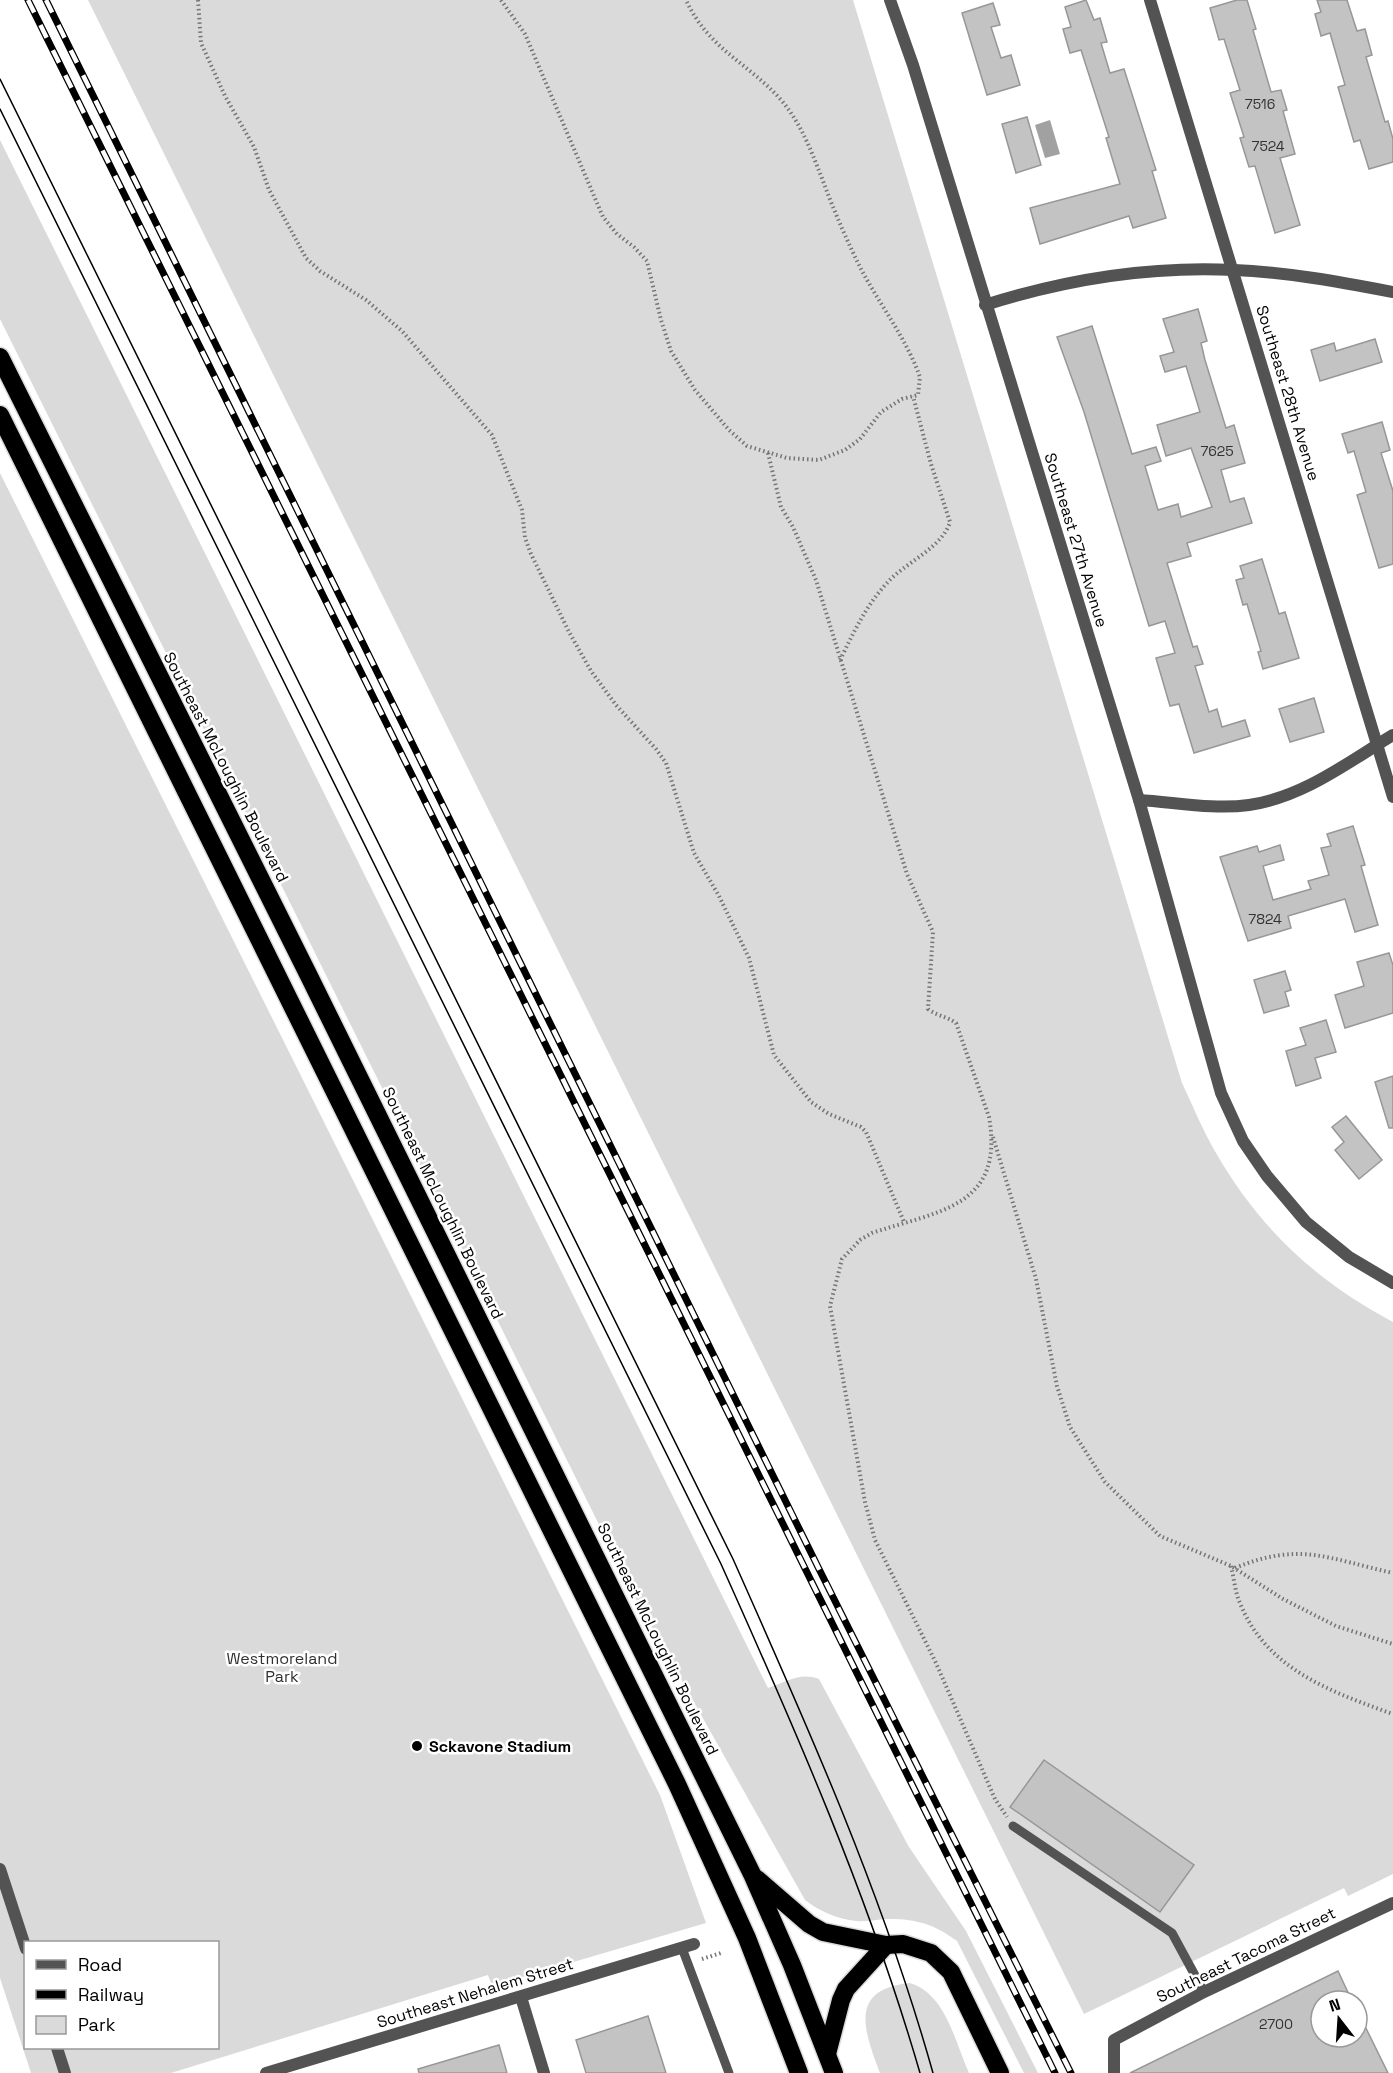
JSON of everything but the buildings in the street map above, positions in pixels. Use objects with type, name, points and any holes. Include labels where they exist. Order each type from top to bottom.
[{"type":"highway","name":"Southeast McLoughlin Boulevard","points":[[0,357],[309,976],[752,1874],[834,2073]]},
{"type":"highway","points":[[0,415],[678,1784],[726,1890],[795,2072]]},
{"type":"highway","points":[[752,1874],[809,1924],[823,1932],[886,1945],[918,1947],[931,1953],[951,1972],[1000,2073]]},
{"type":"highway","points":[[827,2054],[846,1989],[886,1945]]},
{"type":"street","name":"Southeast 27th Avenue","points":[[890,0],[913,65],[1139,800],[1221,1093],[1243,1141],[1266,1176],[1306,1222],[1349,1257],[1393,1283]]},
{"type":"street","name":"Southeast 28th Avenue","points":[[1150,0],[1393,797]]},
{"type":"street","points":[[985,305],[1033,290],[1104,277],[1233,270],[1301,276],[1393,292]]},
{"type":"street","points":[[1139,800],[1249,805],[1290,794],[1323,779],[1393,735]]},
{"type":"street","points":[[0,1869],[24,1943]]},
{"type":"street","name":"Southeast Tacoma Street","points":[[1114,2073],[1114,2040],[1204,1992],[1393,1903]]},
{"type":"street","name":"Southeast Nehalem Street","points":[[266,2073],[296,2069],[688,1946]]},
{"type":"street","points":[[521,1997],[544,2073]]},
{"type":"street","points":[[57,2049],[65,2073]]},
{"type":"lane","points":[[1013,1826],[1172,1933],[1204,1992]]},
{"type":"lane","points":[[688,1946],[729,2073]]},
{"type":"path","points":[[198,0],[201,43],[225,96],[254,147],[269,190],[306,258],[320,271],[366,300],[402,332],[492,435],[522,510],[525,538],[531,554],[569,632],[591,671],[616,705],[656,749],[666,764],[693,853],[719,896],[749,958],[774,1055],[811,1102],[829,1114],[861,1127],[866,1132],[904,1222]]},
{"type":"path","points":[[501,0],[525,34],[603,217],[617,234],[647,261],[671,351],[695,390],[729,430],[747,446],[787,458],[819,460],[845,450],[860,439],[881,412],[918,395],[920,377],[861,268],[823,183],[809,142],[782,101],[751,72],[725,53],[694,18],[686,0]]},
{"type":"path","points":[[840,661],[863,613],[889,581],[940,538],[950,522],[931,464],[913,396]]},
{"type":"path","points":[[768,453],[781,507],[793,527],[816,580],[907,874],[933,932],[928,1009],[937,1015],[945,1015],[956,1023],[989,1117],[1036,1279],[1057,1386],[1070,1427],[1104,1482],[1160,1536],[1233,1567],[1283,1599],[1336,1626],[1393,1644]]},
{"type":"path","points":[[992,1133],[987,1169],[977,1190],[952,1207],[872,1233],[860,1240],[842,1259],[830,1306],[865,1502],[875,1540],[936,1663],[995,1799],[1013,1826]]},
{"type":"path","points":[[1233,1567],[1263,1556],[1284,1553],[1327,1555],[1393,1573]]},
{"type":"path","points":[[1233,1567],[1239,1602],[1268,1647],[1302,1677],[1330,1691],[1393,1714]]},
{"type":"green space","points":[[88,0],[853,0],[1182,1083],[1216,1153],[1251,1206],[1271,1229],[1315,1271],[1365,1306],[1393,1322],[1393,1874],[1348,1896],[1344,1888],[1084,2014]]},
{"type":"green space","points":[[0,140],[768,1688],[799,1677],[819,1679],[909,1847],[966,1931],[1038,2073],[1024,2073],[957,1941],[940,1930],[922,1923],[894,1919],[849,1920],[829,1914],[805,1900],[636,1599],[0,319]]},
{"type":"green space","name":"Westmoreland Park","points":[[0,473],[660,1795],[706,1923],[492,1986],[488,1975],[171,2073],[31,2073],[0,1978]]},
{"type":"green space","points":[[910,1983],[932,1997],[941,2008],[969,2073],[880,2073],[866,2028],[869,2003],[877,1994],[890,1987]]},
{"type":"shaded area","points":[[1050,120],[1060,154],[1045,158],[1035,125]]},
{"type":"tram line","points":[[0,79],[733,1559],[789,1685],[868,1876],[933,2073]]},
{"type":"tram line","points":[[0,109],[721,1564],[830,1815],[878,1943],[920,2073]]},
{"type":"railway","points":[[28,0],[1055,2073]]},
{"type":"railway","points":[[46,0],[819,1569],[1071,2073]]},
{"type":"place","name":"Sckavone Stadium","points":[[417,1746]]}]
